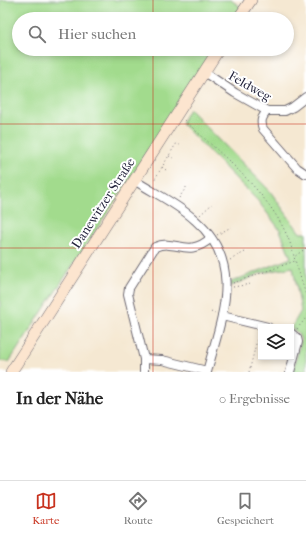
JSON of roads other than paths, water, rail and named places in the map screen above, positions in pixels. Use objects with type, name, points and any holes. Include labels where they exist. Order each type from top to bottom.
[{"type":"street","points":[[243,12],[251,0]]},
{"type":"street","name":"Danewitzer Straße","points":[[11,372],[214,56]]},
{"type":"street","name":"Feldweg","points":[[204,72],[234,93],[267,111],[285,111],[304,102]]},
{"type":"street","points":[[267,111],[262,118],[261,124],[263,129],[298,168],[306,174]]},
{"type":"street","points":[[134,180],[195,219],[211,238],[224,262],[227,286],[222,316],[207,371],[162,360],[144,359]]},
{"type":"street","points":[[144,372],[144,359],[128,294],[131,283],[155,247],[163,245],[195,248],[211,238]]},
{"type":"street","points":[[222,316],[258,325]]},
{"type":"street","points":[[294,336],[298,342],[294,357]]},
{"type":"street","points":[[290,372],[293,360]]}]
